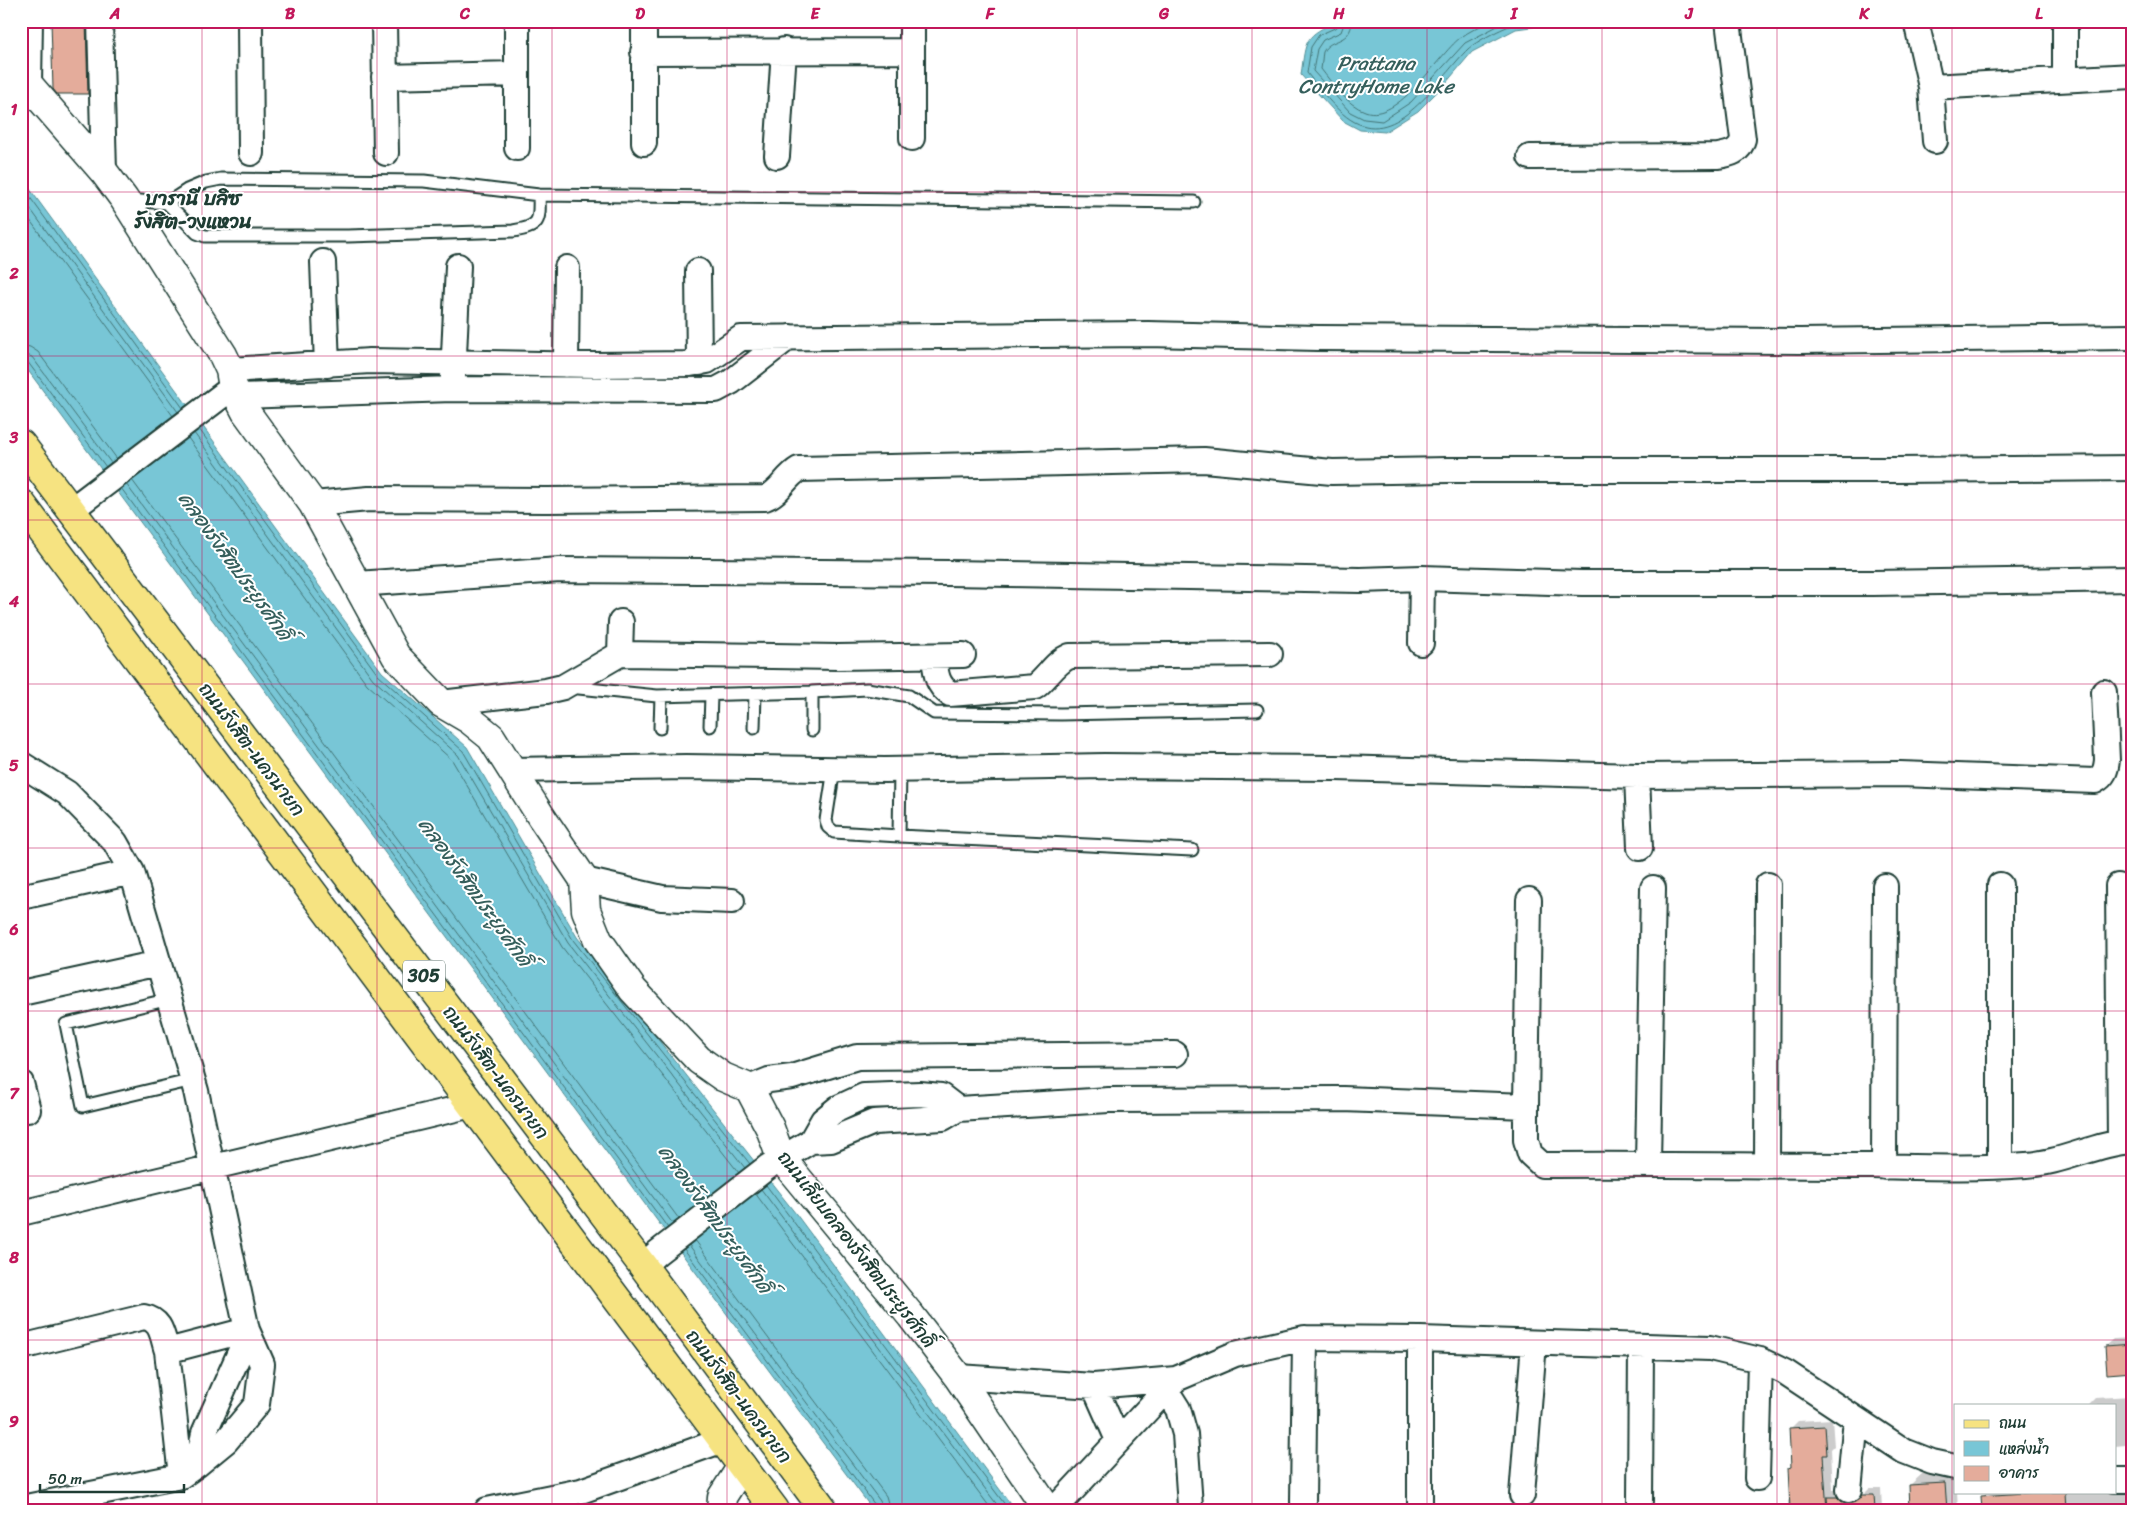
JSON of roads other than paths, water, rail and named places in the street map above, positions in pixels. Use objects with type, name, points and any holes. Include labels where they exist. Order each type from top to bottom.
[{"type":"main road","name":"ถนนรังสิต-นครนายก","points":[[21,444],[78,504],[650,1259],[824,1510]]},
{"type":"main road","name":"ถนนรังสิต-นครนายก","points":[[21,503],[775,1510]]},
{"type":"street","points":[[30,21],[25,80],[104,172],[124,199],[223,355],[233,384],[246,412],[313,504],[396,656],[441,703],[470,720],[491,737],[584,880],[586,910],[598,940],[633,990],[699,1060],[723,1077],[749,1088],[769,1080],[792,1077],[858,1057],[1175,1054]]},
{"type":"street","points":[[100,21],[104,172]]},
{"type":"street","points":[[250,21],[251,152]]},
{"type":"street","points":[[384,21],[386,153]]},
{"type":"street","points":[[517,21],[517,148]]},
{"type":"street","points":[[644,21],[644,143]]},
{"type":"street","points":[[912,21],[912,138]]},
{"type":"street","points":[[1530,158],[1718,156],[1737,150],[1742,146],[1743,139],[1728,21]]},
{"type":"street","points":[[1916,21],[1931,87],[1935,141]]},
{"type":"street","points":[[2064,78],[2065,21]]},
{"type":"street","points":[[776,156],[784,50]]},
{"type":"street","points":[[643,52],[912,51]]},
{"type":"street","points":[[384,77],[517,74]]},
{"type":"street","points":[[1931,87],[2064,78],[2133,76]]},
{"type":"street","points":[[323,262],[327,365]]},
{"type":"street","points":[[452,389],[458,266]]},
{"type":"street","points":[[566,364],[567,268]]},
{"type":"street","points":[[698,271],[698,362]]},
{"type":"street","points":[[78,504],[201,411],[233,384],[327,365],[370,361],[566,364],[698,362],[707,361],[741,338],[1148,334],[1328,338],[1800,341],[2133,337]]},
{"type":"street","points":[[233,384],[452,389],[716,390],[731,382],[789,338]]},
{"type":"street","points":[[313,504],[369,499],[765,498],[773,496],[793,472],[799,469],[1204,460],[1332,472],[2133,468]]},
{"type":"street","points":[[357,584],[560,570],[938,572],[1360,580],[1422,578],[1582,583],[1873,583],[2133,579]]},
{"type":"street","points":[[1421,643],[1422,578]]},
{"type":"street","points":[[620,654],[621,622]]},
{"type":"street","points":[[441,703],[546,692],[563,687],[620,654],[934,657],[963,655]]},
{"type":"street","points":[[934,657],[937,682],[942,689],[950,694],[1035,687],[1043,681],[1058,663],[1070,656],[1270,654]]},
{"type":"street","points":[[512,770],[686,767],[900,769],[1104,766],[1316,768],[1637,776],[1900,774],[2095,781],[2102,777],[2106,770],[2104,692]]},
{"type":"street","points":[[21,764],[67,793],[115,842],[132,872],[195,1085],[249,1334],[262,1364],[256,1404],[226,1441],[190,1470],[21,1508]]},
{"type":"street","points":[[1637,776],[1640,848]]},
{"type":"street","points":[[21,897],[132,872]]},
{"type":"street","points":[[584,880],[662,898],[732,901]]},
{"type":"street","points":[[1767,1166],[1768,885]]},
{"type":"street","points":[[2000,885],[2000,1166]]},
{"type":"street","points":[[1884,1166],[1885,886]]},
{"type":"street","points":[[1529,900],[1526,1140],[1530,1154],[1542,1165],[2000,1166],[2045,1164],[2126,1141],[2118,886]]},
{"type":"street","points":[[1648,1164],[1653,888]]},
{"type":"street","points":[[21,993],[159,962]]},
{"type":"street","points":[[21,1083],[28,1110]]},
{"type":"street","name":"ถนนเลียบคลองรังสิตประยูรศักดิ์","points":[[749,1088],[770,1128],[775,1162],[911,1316],[958,1377],[1048,1510]]},
{"type":"street","points":[[650,1259],[775,1162],[811,1141],[823,1120],[838,1108],[864,1096],[920,1094],[941,1096],[958,1109],[1109,1100],[1343,1099],[1526,1106]]},
{"type":"street","points":[[21,1213],[472,1104]]},
{"type":"street","points":[[21,1347],[144,1317],[153,1318],[158,1324],[166,1351],[190,1470]]},
{"type":"street","points":[[166,1351],[249,1334]]},
{"type":"street","points":[[190,1470],[204,1433],[249,1334]]},
{"type":"street","points":[[1303,1502],[1305,1338]]},
{"type":"street","points":[[1054,1510],[1171,1384],[1236,1354],[1305,1338],[1420,1339],[1710,1348],[1760,1360],[1785,1372],[1904,1451],[1932,1462],[1954,1468]]},
{"type":"street","points":[[1420,1339],[1420,1503]]},
{"type":"street","points":[[1522,1495],[1534,1344]]},
{"type":"street","points":[[1640,1501],[1641,1347]]},
{"type":"street","points":[[1757,1478],[1760,1360]]},
{"type":"street","points":[[958,1377],[1094,1386],[1171,1384]]},
{"type":"street","points":[[1171,1384],[1185,1434],[1190,1506]]},
{"type":"street","points":[[1094,1386],[1118,1440]]},
{"type":"street","points":[[1850,1490],[1856,1420]]},
{"type":"street","points":[[501,1508],[582,1491],[722,1440]]},
{"type":"street","points":[[721,1510],[722,1497],[742,1466]]},
{"type":"street","points":[[2116,1480],[2133,1480]]},
{"type":"lane","points":[[124,199],[167,203],[187,190],[206,182],[221,180],[424,182],[539,195],[1194,202]]},
{"type":"lane","points":[[167,203],[197,233],[205,236],[348,236],[513,231],[530,228],[537,221],[539,195]]},
{"type":"lane","points":[[563,687],[661,696],[867,689],[909,696],[934,714],[1061,714],[1257,710]]},
{"type":"lane","points":[[812,692],[812,730]]},
{"type":"lane","points":[[754,728],[755,694]]},
{"type":"lane","points":[[710,726],[711,695]]},
{"type":"lane","points":[[660,728],[661,696]]},
{"type":"lane","points":[[834,769],[826,820],[828,827],[834,832],[1192,850]]},
{"type":"lane","points":[[899,836],[900,769]]},
{"type":"lane","points":[[170,999],[66,1024],[83,1106],[195,1085]]},
{"type":"water","name":"Prattana ContryHome Lake","points":[[1338,21],[1576,21],[1516,29],[1472,52],[1445,84],[1418,111],[1385,132],[1360,130],[1343,121],[1301,75],[1304,53],[1309,40],[1319,31]]},
{"type":"water","name":"คลองรังสิตประยูรศักดิ์","points":[[21,177],[382,672],[467,747],[577,937],[796,1214],[1015,1510],[873,1510],[647,1207],[21,361]]},
{"type":"district","name":"บารานี บลิซ รังสิต-วงแหวน","points":[[193,210]]}]
